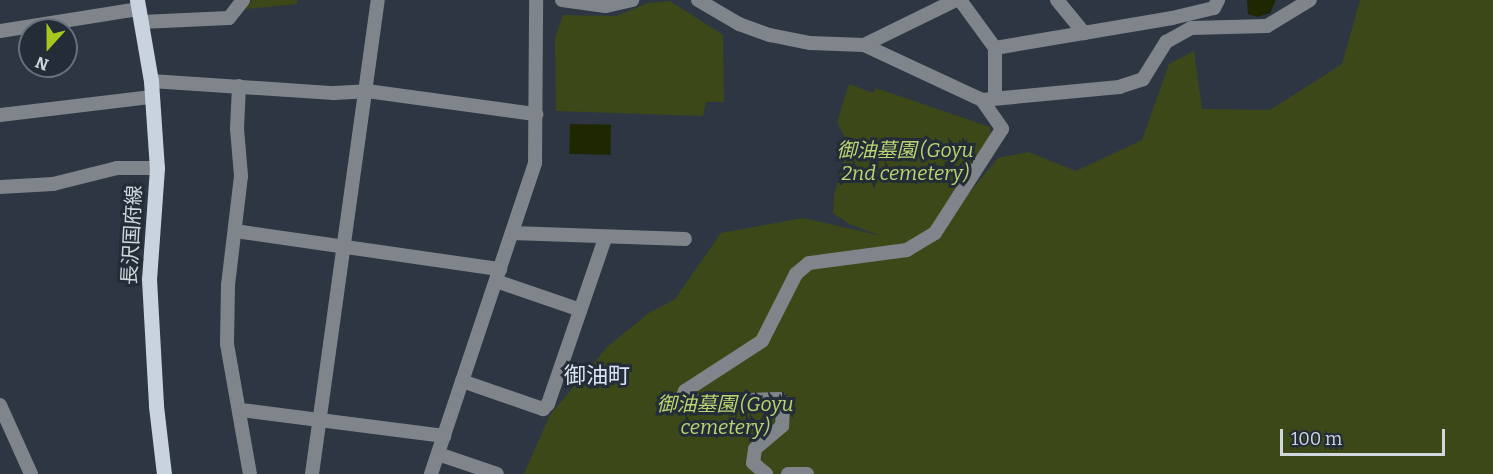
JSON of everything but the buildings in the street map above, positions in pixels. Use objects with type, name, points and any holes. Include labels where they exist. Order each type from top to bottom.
[{"type":"main road","name":"長沢国府線","points":[[139,10],[151,81],[158,168],[149,279],[164,474]]},
{"type":"street","points":[[0,31],[139,10],[230,18],[243,0]]},
{"type":"street","points":[[312,474],[378,0]]},
{"type":"street","points":[[431,474],[535,163],[536,0]]},
{"type":"street","points":[[562,0],[606,6],[632,0]]},
{"type":"street","points":[[766,474],[753,463],[755,449],[782,426],[783,402],[691,402],[684,396],[685,391],[762,341],[796,274],[809,263],[897,252],[935,233],[1002,129],[988,99],[995,48],[958,0],[864,45]]},
{"type":"street","points":[[1057,0],[1084,33]]},
{"type":"street","points":[[995,48],[1214,8],[1218,0]]},
{"type":"street","points":[[702,1],[739,24],[770,35],[810,43],[864,45],[988,99],[1119,87],[1143,79],[1166,42],[1191,28],[1268,26],[1310,0]]},
{"type":"street","points":[[151,81],[334,93],[367,91],[536,114]]},
{"type":"street","points":[[239,86],[237,129],[241,176],[228,285],[227,344],[241,410],[250,474]]},
{"type":"street","points":[[0,115],[152,97]]},
{"type":"street","points":[[0,187],[53,184],[117,168],[158,168]]},
{"type":"street","points":[[235,231],[345,246],[498,275],[580,310]]},
{"type":"street","points":[[512,233],[685,239]]},
{"type":"street","points":[[462,381],[543,409],[548,404],[605,238]]},
{"type":"street","points":[[0,405],[31,474]]},
{"type":"street","points":[[241,410],[444,436]]},
{"type":"street","points":[[438,454],[497,474]]},
{"type":"street","points":[[788,474],[807,474]]},
{"type":"green space","points":[[252,0],[297,0],[297,4],[245,9]]},
{"type":"green space","points":[[1360,0],[1493,0],[1493,474],[524,474],[550,415],[608,346],[649,313],[675,299],[721,233],[803,218],[882,236],[849,224],[833,213],[834,195],[849,146],[837,122],[849,84],[873,93],[876,88],[990,127],[991,138],[925,246],[998,158],[1028,152],[1076,171],[1142,140],[1169,64],[1194,51],[1202,109],[1270,110],[1342,64]]},
{"type":"green space","points":[[670,1],[723,35],[724,102],[706,102],[703,116],[556,111],[555,38],[563,15],[616,16],[648,3]]},
{"type":"shaded area","points":[[1247,0],[1276,0],[1270,13],[1258,17],[1248,14]]},
{"type":"shaded area","points":[[570,124],[611,125],[610,155],[569,154]]},
{"type":"district","name":"御油町","points":[[597,376]]},
{"type":"park label","name":"御油墓園 (Goyu 2nd cemetery)","points":[[905,162]]},
{"type":"park label","name":"御油墓園 (Goyu cemetery)","points":[[725,416]]}]
